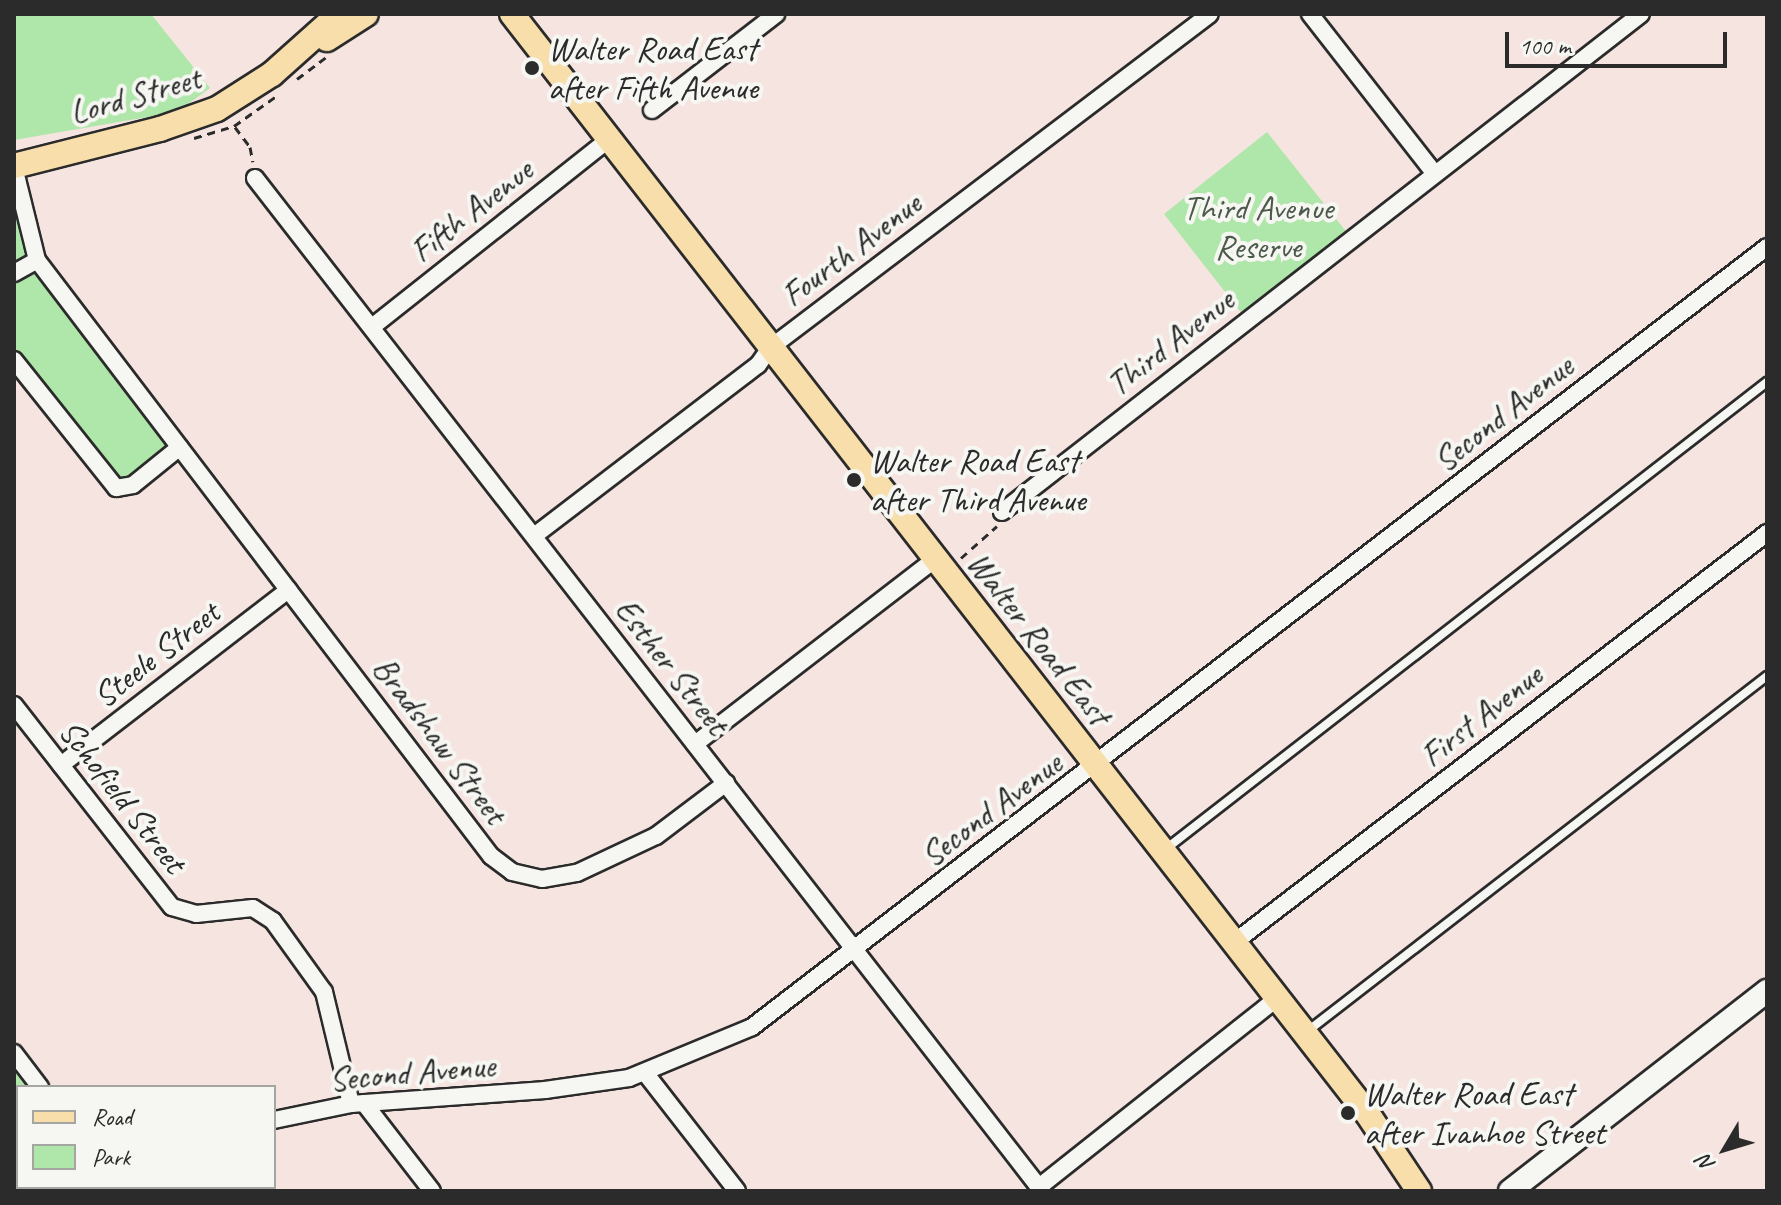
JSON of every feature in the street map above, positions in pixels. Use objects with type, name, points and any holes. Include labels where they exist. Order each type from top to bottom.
[{"type":"main road","name":"Lord Street","points":[[306,48],[339,14]]},
{"type":"main road","name":"Lord Street","points":[[14,166],[160,129],[217,109],[306,48],[340,33],[366,14]]},
{"type":"main road","name":"Walter Road East","points":[[512,14],[1232,944],[1367,1113],[1419,1191]]},
{"type":"main road","name":"Walter Road East","points":[[1367,1113],[1400,1143],[1437,1191]]},
{"type":"street","points":[[652,110],[776,14]]},
{"type":"street","name":"Fourth Avenue","points":[[534,536],[758,365],[770,348],[1210,14]]},
{"type":"street","points":[[1310,14],[1435,174]]},
{"type":"street","name":"Third Avenue","points":[[1002,512],[1641,14]]},
{"type":"street","name":"Fifth Avenue","points":[[372,327],[608,140]]},
{"type":"street","name":"Bradshaw Street","points":[[14,166],[37,260],[491,856],[512,872],[542,879],[611,861],[656,836],[726,783]]},
{"type":"street","name":"Esther Street","points":[[255,178],[1040,1189]]},
{"type":"street","name":"Second Avenue","points":[[276,1120],[358,1104],[545,1090],[646,1074],[752,1027],[1096,766],[1767,247]]},
{"type":"street","points":[[14,273],[37,260]]},
{"type":"street","points":[[14,360],[116,488],[133,485],[180,447]]},
{"type":"street","name":"First Avenue","points":[[1232,944],[1767,533]]},
{"type":"street","points":[[695,744],[935,559]]},
{"type":"street","name":"Steele Street","points":[[61,765],[288,590]]},
{"type":"street","name":"Schofield Street","points":[[14,705],[172,907],[196,914],[253,908],[273,921],[324,992],[358,1104]]},
{"type":"street","points":[[1510,1191],[1767,991]]},
{"type":"street","points":[[1040,1189],[1276,999]]},
{"type":"street","points":[[14,1053],[38,1085]]},
{"type":"street","points":[[646,1074],[737,1191]]},
{"type":"street","points":[[358,1104],[432,1191]]},
{"type":"lane","points":[[1163,851],[1767,382]]},
{"type":"lane","points":[[1305,1033],[1767,676]]},
{"type":"path","points":[[234,126],[250,147],[255,178]]},
{"type":"path","points":[[969,571],[960,559],[996,529],[1002,512]]},
{"type":"green space","points":[[14,14],[151,14],[210,88],[177,112],[14,140]]},
{"type":"green space","name":"Third Avenue Reserve","points":[[1267,132],[1352,239],[1247,320],[1164,214]]},
{"type":"green space","points":[[14,167],[37,260],[180,447],[123,490],[14,360]]},
{"type":"green space","points":[[14,1053],[38,1085],[16,1085],[16,1189],[122,1191],[14,1191]]},
{"type":"place","name":"Walter Road East after Fifth Avenue","points":[[532,68]]},
{"type":"place","name":"Walter Road East after Third Avenue","points":[[854,480]]},
{"type":"place","name":"Walter Road East after Ivanhoe Street","points":[[1348,1113]]}]
